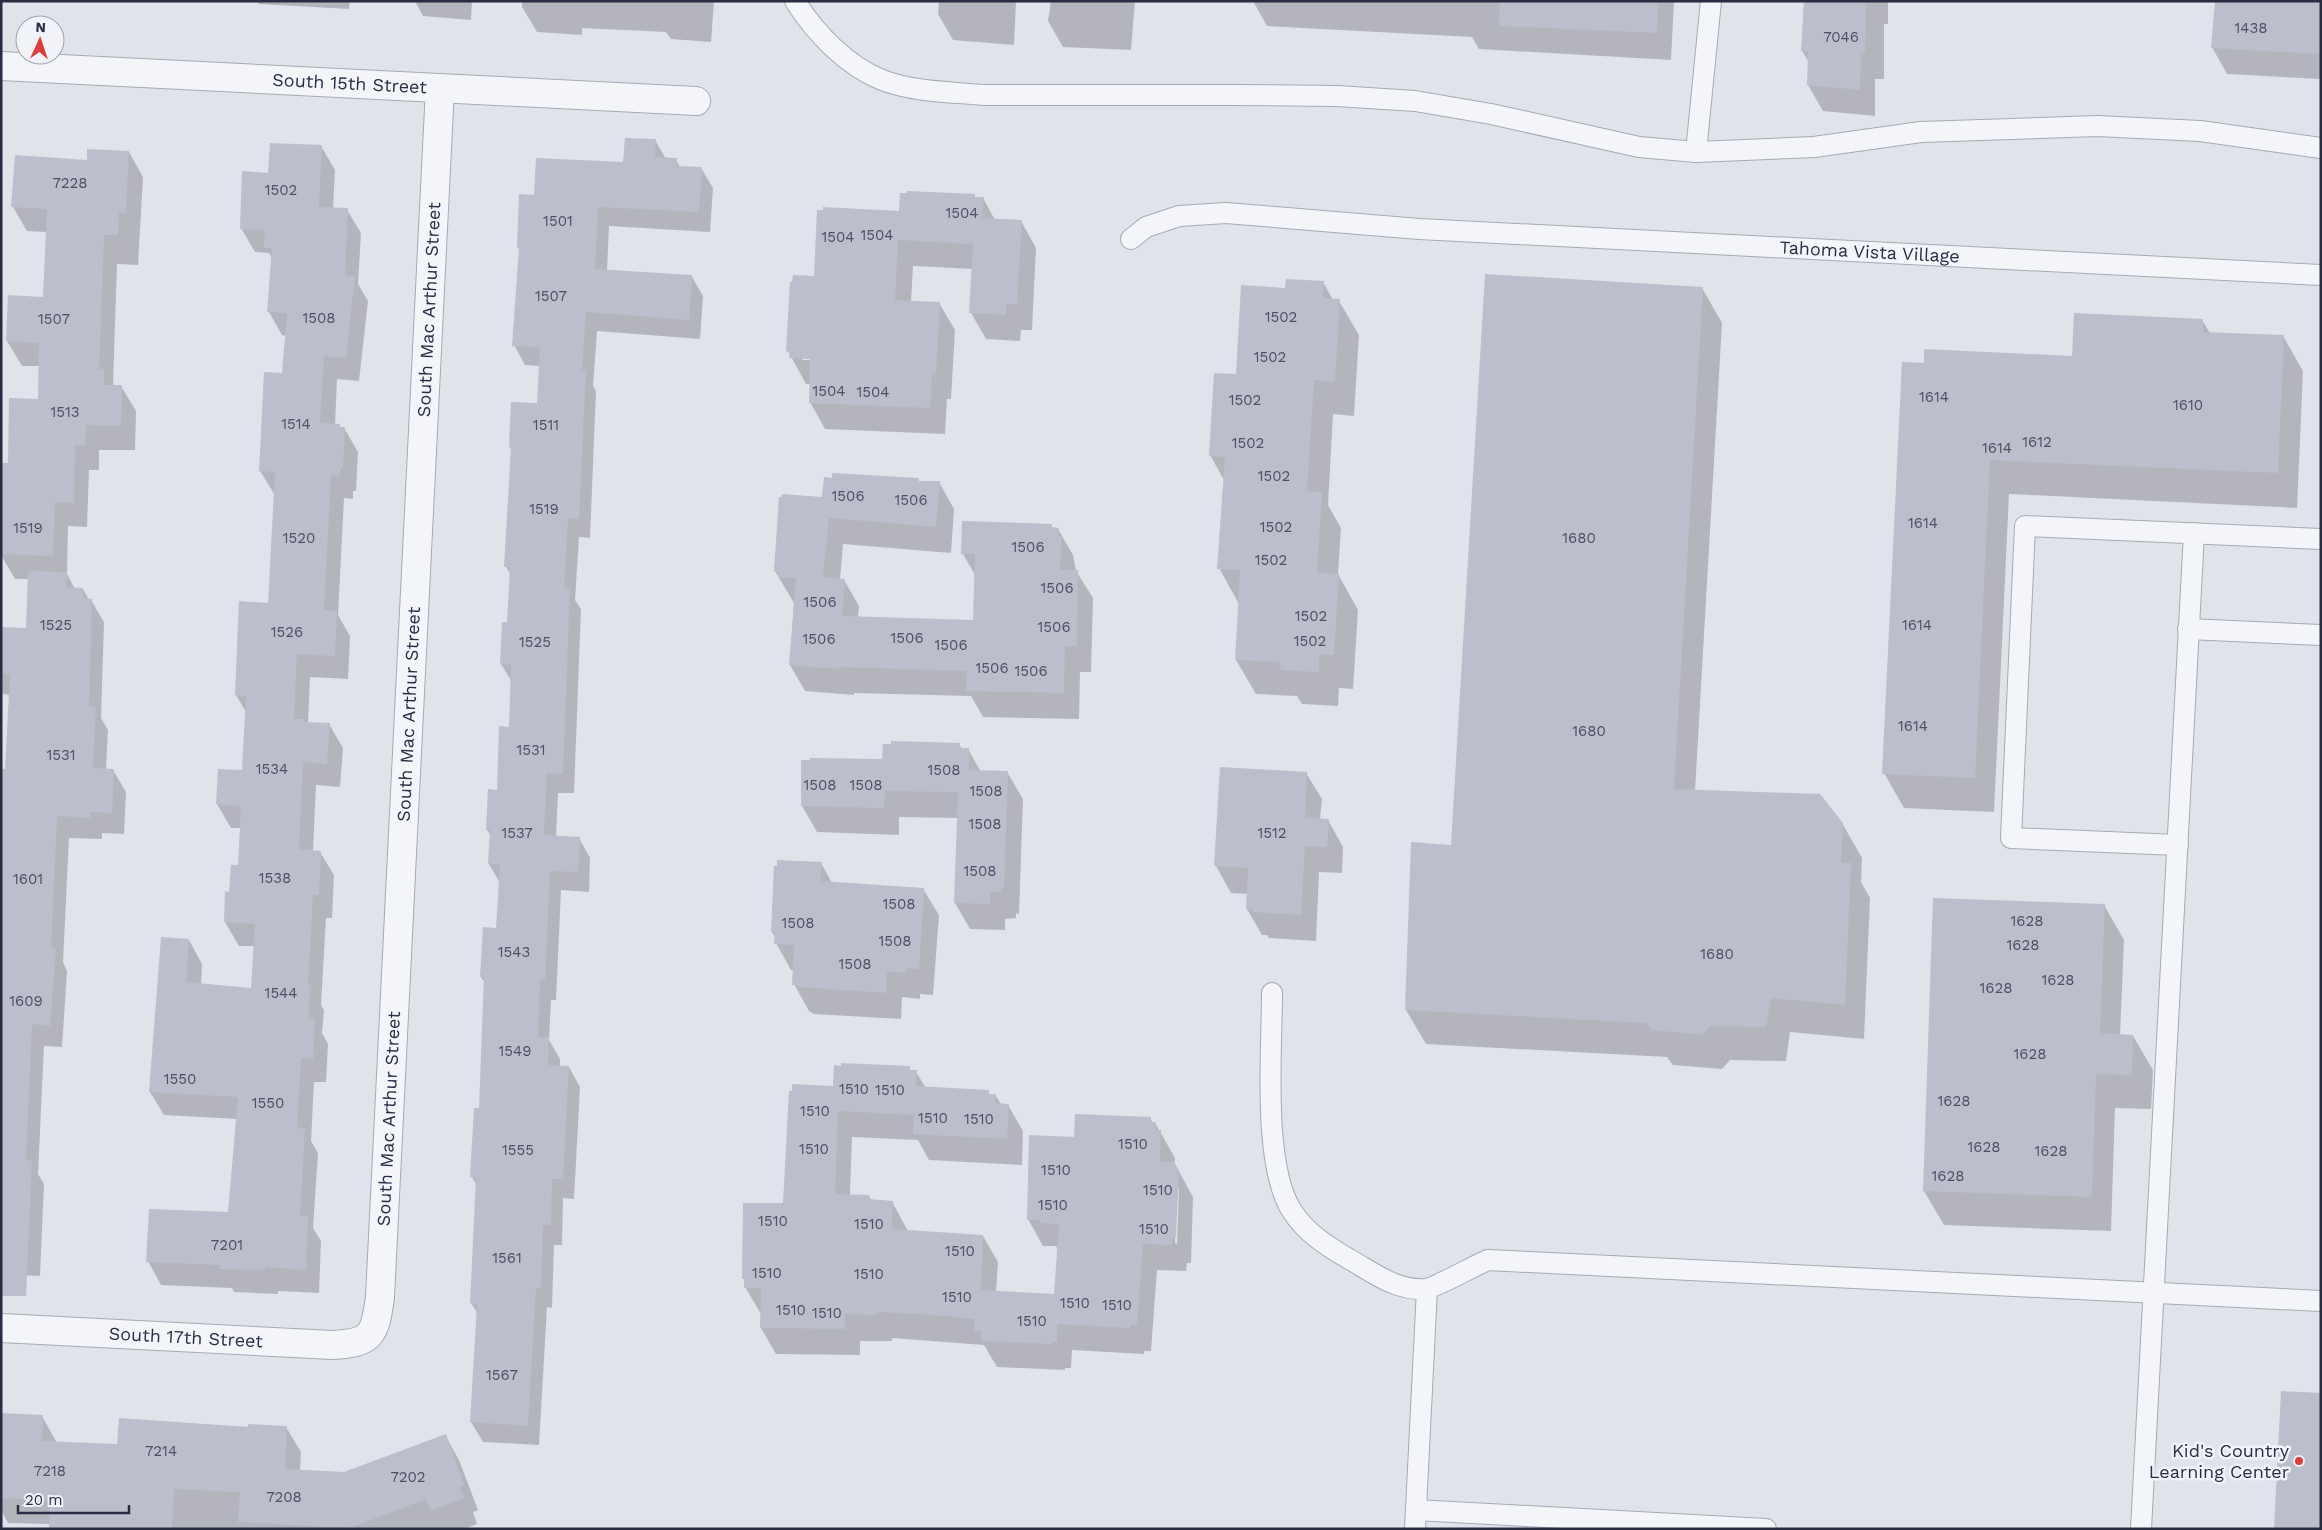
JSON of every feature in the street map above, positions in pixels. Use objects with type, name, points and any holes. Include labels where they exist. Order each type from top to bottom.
[{"type":"street","name":"South 15th Street","points":[[1,66],[696,101]]},
{"type":"street","name":"South Mac Arthur Street","points":[[368,1337],[375,1324],[380,1297],[440,88]]},
{"type":"street","name":"South 17th Street","points":[[1,1328],[306,1345],[348,1344],[368,1337]]},
{"type":"lane","points":[[796,1],[804,16],[826,41],[857,67],[882,80],[908,87],[984,95],[1336,96],[1415,101],[1490,114],[1639,147],[1696,152],[1814,147],[1921,132],[2097,126],[2200,131],[2321,148]]},
{"type":"lane","points":[[1696,152],[1711,1]]},
{"type":"lane","name":"Tahoma Vista Village","points":[[1131,239],[1146,227],[1164,220],[1179,216],[1207,213],[1419,229],[1732,243],[2321,275]]},
{"type":"lane","points":[[2178,845],[2011,838],[2026,526],[2321,539]]},
{"type":"lane","points":[[2141,1529],[2194,533]]},
{"type":"lane","points":[[2188,629],[2321,635]]},
{"type":"lane","points":[[1272,993],[1274,1151],[1278,1176],[1291,1210],[1314,1236],[1395,1286],[1427,1289],[1488,1260],[2321,1301]]},
{"type":"lane","points":[[1427,1289],[1416,1519],[1766,1529]]},
{"type":"building","points":[[1500,1],[1658,1],[1657,33],[1499,26]]},
{"type":"building","points":[[1804,1],[1866,1],[1865,53],[1861,53],[1860,90],[1807,85],[1808,51],[1801,51]]},
{"type":"building","points":[[2215,1],[2321,1],[2321,54],[2211,48]]},
{"type":"building","points":[[625,138],[656,139],[655,157],[677,158],[676,166],[702,167],[699,212],[598,207],[595,269],[692,275],[689,320],[586,312],[582,370],[586,370],[579,519],[568,518],[564,588],[570,588],[563,774],[547,773],[544,835],[580,837],[578,872],[550,871],[545,980],[540,980],[538,1037],[549,1037],[548,1065],[569,1066],[563,1179],[552,1179],[551,1225],[543,1225],[541,1288],[536,1288],[528,1426],[470,1422],[477,1304],[470,1303],[476,1178],[470,1177],[474,1108],[479,1108],[484,977],[480,977],[483,927],[496,928],[500,865],[488,864],[490,830],[486,830],[488,789],[497,790],[499,726],[509,727],[511,665],[500,664],[502,622],[507,622],[510,567],[504,567],[511,447],[509,447],[511,402],[537,403],[540,347],[512,346],[519,248],[517,248],[519,194],[534,195],[536,158],[623,162]]},
{"type":"building","points":[[270,143],[322,145],[319,207],[348,208],[345,275],[355,276],[346,358],[324,356],[320,423],[340,424],[340,427],[345,427],[343,468],[340,468],[340,476],[331,475],[324,610],[337,611],[335,656],[297,654],[294,719],[305,719],[304,722],[330,723],[327,764],[303,762],[299,849],[321,851],[319,895],[313,895],[308,985],[311,985],[308,1019],[315,1019],[313,1059],[301,1058],[297,1128],[305,1129],[300,1216],[308,1216],[306,1270],[265,1267],[265,1270],[219,1269],[220,1265],[146,1262],[149,1209],[228,1212],[238,1097],[149,1092],[161,937],[189,939],[186,982],[251,988],[255,924],[224,922],[225,891],[229,892],[231,865],[238,865],[241,806],[216,804],[218,769],[242,770],[246,696],[235,695],[239,601],[268,603],[275,472],[259,471],[264,372],[282,373],[287,313],[267,312],[272,248],[264,248],[265,230],[240,229],[242,171],[268,173]]},
{"type":"building","points":[[87,149],[129,151],[126,213],[119,213],[118,235],[104,235],[99,369],[104,369],[104,385],[122,385],[121,426],[86,425],[85,446],[75,445],[74,503],[55,502],[53,556],[1,554],[2,463],[8,463],[9,398],[38,399],[39,343],[6,341],[8,295],[43,297],[47,209],[11,207],[15,155],[87,160]]},
{"type":"building","points":[[907,191],[975,194],[975,197],[984,197],[982,218],[1022,220],[1017,304],[1006,304],[1006,315],[969,313],[973,244],[898,240],[895,300],[940,302],[936,373],[932,373],[930,408],[809,403],[810,359],[789,358],[790,352],[786,351],[790,282],[792,282],[793,275],[814,276],[817,210],[823,210],[823,207],[899,211],[900,193],[907,193]]},
{"type":"building","points":[[1485,274],[1703,287],[1674,789],[1820,794],[1843,823],[1841,862],[1851,863],[1845,1005],[1771,998],[1766,1027],[1710,1026],[1702,1035],[1652,1030],[1646,1023],[1405,1010],[1411,842],[1451,845]]},
{"type":"building","points":[[1286,279],[1324,281],[1323,298],[1340,299],[1335,382],[1314,380],[1307,491],[1322,492],[1317,573],[1339,574],[1334,655],[1319,654],[1319,672],[1280,670],[1281,662],[1235,660],[1240,570],[1217,569],[1225,457],[1209,456],[1214,373],[1236,374],[1241,285],[1285,288]]},
{"type":"building","points":[[2074,313],[2203,319],[2203,332],[2284,335],[2278,473],[1990,460],[1975,778],[1882,774],[1902,362],[1924,363],[1924,349],[2072,356]]},
{"type":"building","points":[[832,473],[919,478],[919,481],[940,481],[936,527],[829,518],[823,577],[845,579],[842,616],[973,620],[975,554],[961,554],[962,521],[1052,524],[1052,527],[1059,528],[1058,536],[1062,536],[1060,570],[1078,570],[1077,646],[1065,646],[1064,693],[966,691],[967,671],[839,667],[839,669],[789,665],[796,578],[778,577],[778,572],[774,571],[779,497],[782,497],[782,494],[822,497],[824,477],[832,478]]},
{"type":"building","points":[[28,571],[67,572],[66,587],[83,588],[83,598],[92,599],[89,707],[96,707],[93,768],[114,769],[112,813],[90,812],[90,818],[57,816],[51,947],[56,948],[50,1026],[32,1024],[26,1160],[32,1161],[26,1296],[1,1296],[1,769],[5,769],[10,674],[1,673],[1,627],[26,628]]},
{"type":"building","points":[[891,741],[960,743],[960,748],[969,748],[969,770],[1008,771],[1004,888],[1001,887],[1001,892],[990,892],[990,904],[954,903],[958,792],[885,791],[884,808],[801,806],[801,760],[810,760],[810,758],[882,759],[883,744],[891,744]]},
{"type":"building","points":[[1220,767],[1307,772],[1305,818],[1329,819],[1327,847],[1305,846],[1301,915],[1253,912],[1253,909],[1246,909],[1248,868],[1214,866]]},
{"type":"building","points":[[777,860],[822,862],[820,881],[924,888],[919,969],[906,968],[905,973],[887,971],[886,993],[792,985],[794,945],[774,944],[775,932],[771,932],[774,866],[777,866]]},
{"type":"building","points":[[1933,898],[2105,904],[2100,1033],[2133,1035],[2132,1075],[2096,1074],[2092,1197],[1923,1191]]},
{"type":"building","points":[[841,1063],[910,1066],[910,1070],[917,1070],[916,1086],[989,1090],[989,1094],[996,1094],[995,1103],[1009,1104],[1007,1139],[913,1134],[914,1115],[838,1111],[835,1194],[869,1195],[869,1199],[893,1201],[892,1229],[983,1235],[981,1290],[1054,1294],[1059,1224],[1040,1223],[1040,1220],[1027,1220],[1029,1135],[1074,1137],[1075,1114],[1151,1117],[1151,1122],[1156,1122],[1156,1130],[1161,1130],[1160,1162],[1175,1162],[1175,1169],[1179,1169],[1176,1237],[1172,1237],[1172,1245],[1143,1244],[1137,1325],[1130,1325],[1130,1328],[1057,1324],[1057,1342],[1051,1342],[1051,1344],[981,1341],[981,1331],[974,1330],[974,1319],[935,1315],[877,1312],[877,1315],[845,1314],[845,1329],[760,1328],[761,1288],[744,1288],[744,1279],[742,1279],[743,1203],[783,1203],[789,1091],[792,1091],[792,1084],[833,1086],[834,1065],[841,1066]]},
{"type":"building","name":"Kid's Country Learning Center","points":[[2281,1391],[2321,1393],[2321,1529],[2274,1529]]},
{"type":"building","points":[[1,1413],[43,1415],[42,1441],[117,1444],[119,1418],[248,1427],[248,1424],[287,1426],[285,1469],[344,1472],[446,1434],[464,1485],[460,1487],[464,1498],[430,1511],[426,1499],[350,1528],[238,1522],[240,1492],[174,1489],[172,1529],[49,1529],[50,1500],[1,1498]]},
{"type":"place","name":"Kid's Country Learning Center","points":[[2299,1461]]}]
